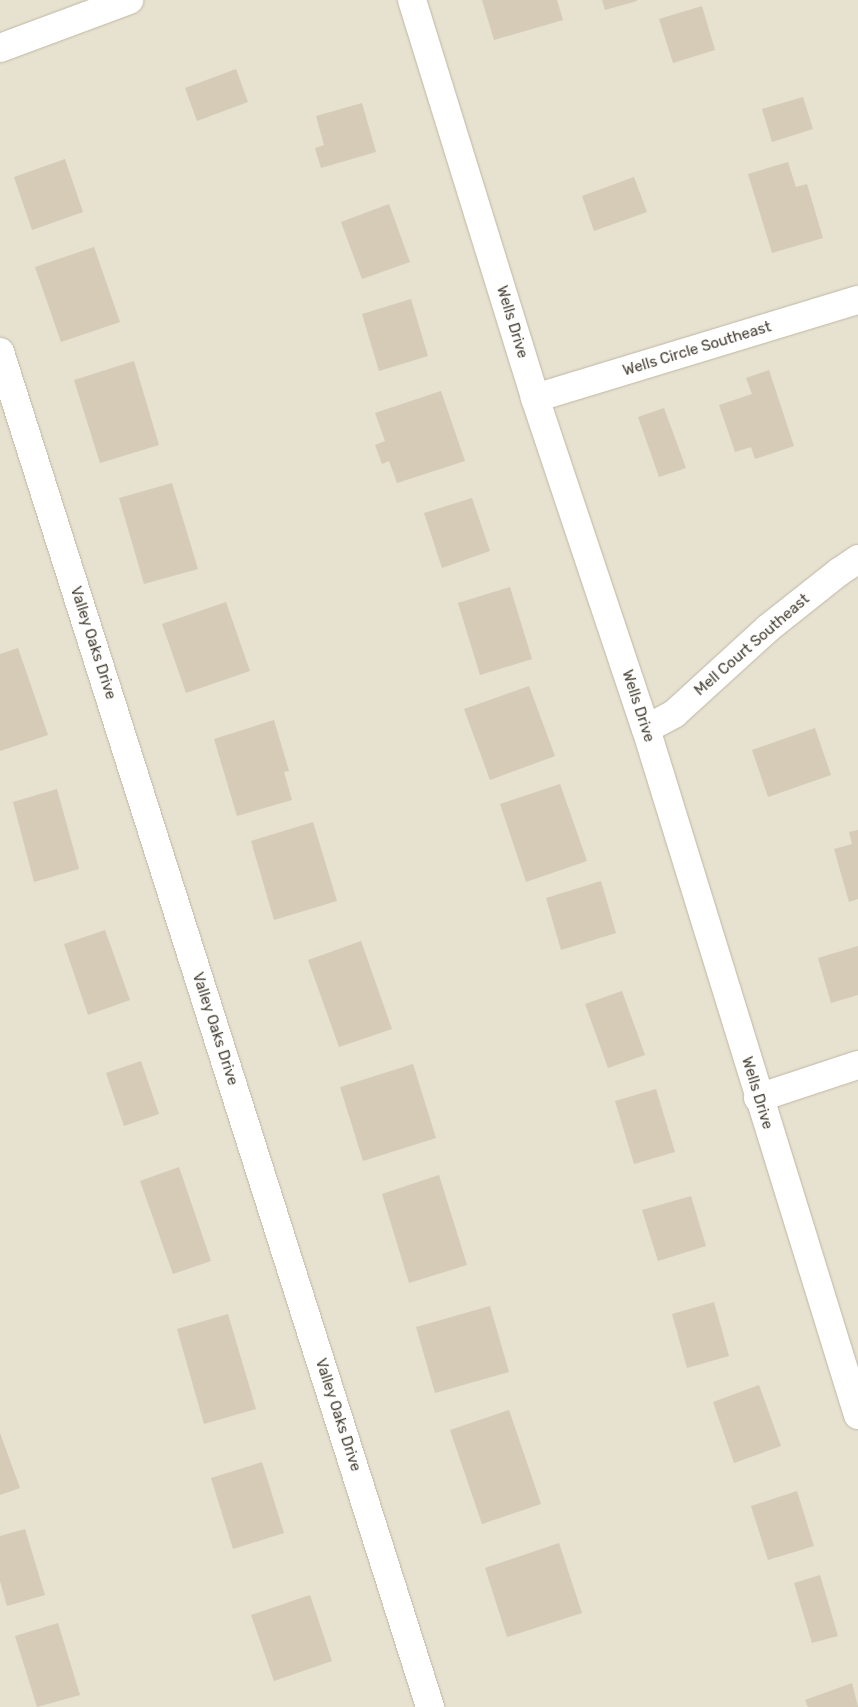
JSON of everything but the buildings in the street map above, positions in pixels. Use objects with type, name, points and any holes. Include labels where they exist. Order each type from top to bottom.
[{"type":"street","points":[[0,48],[130,0]]},
{"type":"street","name":"Wells Drive","points":[[412,0],[535,398],[646,729],[758,1098],[858,1415]]},
{"type":"street","name":"Wells Circle Southeast","points":[[535,398],[858,300]]},
{"type":"street","name":"Valley Oaks Drive","points":[[0,352],[430,1707]]},
{"type":"street","name":"Mell Court Southeast","points":[[646,729],[674,714],[768,629],[858,559]]},
{"type":"street","points":[[758,1098],[858,1065]]},
{"type":"shaded area","points":[[0,0],[858,0],[858,1707],[0,1707]]}]
